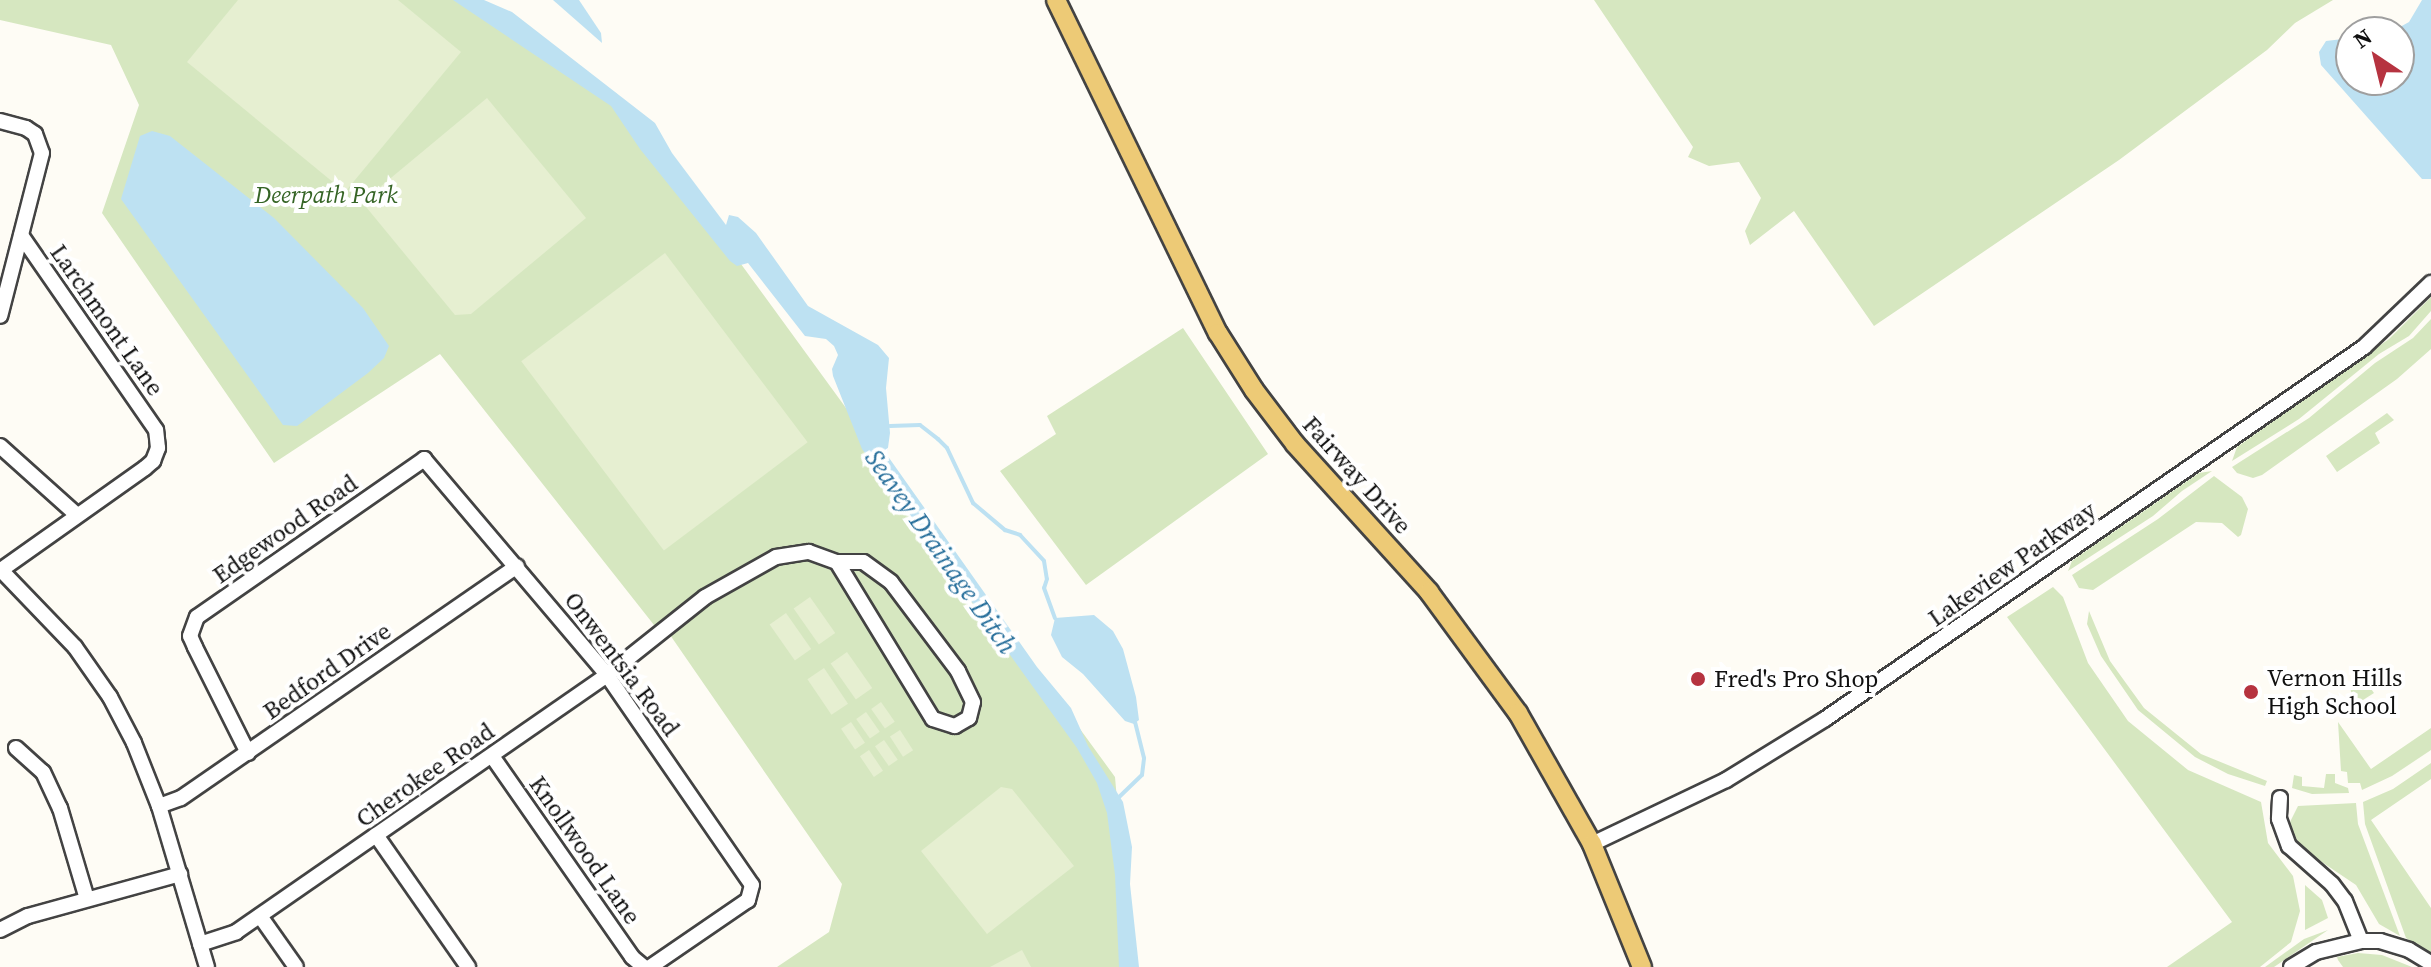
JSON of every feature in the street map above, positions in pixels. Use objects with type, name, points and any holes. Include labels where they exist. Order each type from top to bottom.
[{"type":"main road","name":"Fairway Drive","points":[[1056,0],[1192,282],[1254,390],[1295,444],[1429,592],[1472,646],[1551,766],[1592,844],[1642,967]]},
{"type":"street","points":[[0,121],[42,136],[41,161],[0,316]]},
{"type":"street","name":"Larchmont Lane","points":[[21,235],[156,430],[164,449],[145,468],[77,515]]},
{"type":"street","name":"Lakeview Parkway","points":[[1592,844],[1726,780],[1825,719],[2364,347],[2431,283]]},
{"type":"street","points":[[0,446],[77,515],[1,570],[57,625],[95,674],[134,743],[159,806],[207,967]]},
{"type":"street","name":"Onwentsia Road","points":[[408,469],[424,459],[517,566],[607,675],[752,885],[748,900],[647,967]]},
{"type":"street","name":"Edgewood Road","points":[[248,753],[195,647],[191,628],[197,617],[408,469]]},
{"type":"street","name":"Cherokee Road","points":[[200,944],[236,932],[260,916],[607,675],[705,597],[776,557],[809,552],[837,562],[863,562],[891,582],[958,671],[973,702],[969,718],[955,726],[933,719],[837,562]]},
{"type":"street","name":"Bedford Drive","points":[[159,806],[181,798],[517,566]]},
{"type":"street","points":[[16,748],[43,772],[60,808],[87,899]]},
{"type":"street","name":"Knollwood Lane","points":[[492,756],[632,957],[647,967]]},
{"type":"street","points":[[2280,798],[2279,819],[2289,846],[2332,884],[2345,901],[2361,941]]},
{"type":"street","points":[[376,835],[468,967]]},
{"type":"street","points":[[0,930],[28,916],[180,874]]},
{"type":"street","points":[[260,916],[296,967]]},
{"type":"street","points":[[2291,967],[2316,952],[2361,941],[2380,941],[2409,950],[2431,963]]},
{"type":"green space","name":"Deerpath Park","points":[[0,0],[477,0],[617,94],[1115,777],[1132,967],[777,967],[829,932],[842,884],[668,632],[654,625],[440,354],[274,463],[102,213],[139,105],[111,45],[0,20]]},
{"type":"green space","points":[[238,0],[398,0],[461,52],[345,192],[187,62]]},
{"type":"green space","points":[[1594,0],[2333,0],[2295,23],[2267,50],[2119,160],[1874,326],[1794,211],[1750,245],[1745,231],[1761,198],[1739,162],[1709,166],[1688,157],[1693,147]]},
{"type":"green space","points":[[487,98],[586,218],[471,314],[455,315],[362,202]]},
{"type":"green space","points":[[665,253],[808,442],[664,551],[521,361]]},
{"type":"green space","points":[[2431,297],[2431,311],[2409,336],[2379,354],[2299,419],[2232,461],[2237,447],[2389,339]]},
{"type":"green space","points":[[2431,319],[2431,349],[2397,379],[2262,475],[2253,478],[2237,473],[2232,467],[2309,418],[2375,363],[2413,338]]},
{"type":"green space","points":[[1183,328],[1268,454],[1086,585],[1000,471],[1056,434],[1047,416]]},
{"type":"green space","points":[[2387,413],[2394,420],[2375,433],[2380,443],[2337,472],[2326,456]]},
{"type":"green space","points":[[2212,471],[2153,516],[2068,571],[2072,561],[2083,553],[2199,473]]},
{"type":"green space","points":[[2214,476],[2242,497],[2248,509],[2241,535],[2238,537],[2222,523],[2196,522],[2093,590],[2079,588],[2072,575],[2158,519]]},
{"type":"green space","points":[[2053,587],[2063,597],[2088,663],[2128,721],[2188,770],[2261,802],[2268,843],[2293,876],[2300,911],[2291,942],[2260,967],[2167,967],[2232,922],[2007,617]]},
{"type":"green space","points":[[810,597],[835,633],[819,645],[794,608]]},
{"type":"green space","points":[[2089,611],[2110,661],[2144,708],[2201,754],[2267,781],[2265,786],[2228,774],[2195,757],[2138,710],[2101,656],[2087,624]]},
{"type":"green space","points":[[786,613],[811,649],[795,661],[770,624]]},
{"type":"green space","points":[[847,652],[872,688],[856,700],[831,663]]},
{"type":"green space","points":[[824,668],[848,704],[831,715],[807,679]]},
{"type":"green space","points":[[2366,682],[2374,693],[2363,700],[2352,700],[2350,684]]},
{"type":"green space","points":[[881,702],[895,722],[885,729],[871,709]]},
{"type":"green space","points":[[866,712],[880,732],[870,739],[856,719]]},
{"type":"green space","points":[[851,722],[865,743],[855,749],[841,729]]},
{"type":"green space","points":[[2338,722],[2371,769],[2431,728],[2431,750],[2392,776],[2362,790],[2360,783],[2348,783],[2347,772],[2341,771]]},
{"type":"green space","points":[[900,730],[913,750],[903,757],[890,737]]},
{"type":"green space","points":[[884,740],[898,760],[889,766],[875,746]]},
{"type":"green space","points":[[869,750],[883,771],[874,777],[860,756]]},
{"type":"green space","points":[[2431,763],[2431,779],[2371,820],[2431,908],[2431,953],[2406,938],[2365,824],[2363,802],[2393,789]]},
{"type":"green space","points":[[2326,774],[2335,774],[2335,783],[2348,788],[2349,793],[2312,794],[2292,788],[2294,775],[2302,777],[2302,786],[2324,788]]},
{"type":"green space","points":[[1001,787],[1012,789],[1074,866],[987,934],[921,851]]},
{"type":"green space","points":[[2356,803],[2358,824],[2400,936],[2379,924],[2356,885],[2301,848],[2289,824],[2298,806]]},
{"type":"green space","points":[[2305,885],[2322,900],[2328,918],[2305,930]]},
{"type":"green space","points":[[2328,930],[2274,967],[2265,967],[2304,939]]},
{"type":"green space","points":[[1022,950],[1031,967],[990,967]]},
{"type":"green space","points":[[2358,953],[2382,955],[2412,967],[2343,967],[2337,957]]},
{"type":"water","name":"Seavey Drainage Ditch","points":[[453,0],[484,0],[512,12],[655,123],[672,153],[726,225],[729,215],[738,217],[756,233],[808,306],[878,345],[889,358],[886,388],[890,433],[887,455],[1037,667],[1071,708],[1088,746],[1123,802],[1132,847],[1130,884],[1139,967],[1119,967],[1115,875],[1107,813],[1097,783],[1077,748],[862,449],[833,376],[832,369],[838,355],[834,346],[826,339],[805,336],[748,263],[737,266],[730,261],[640,149],[611,106]]},
{"type":"water","points":[[553,0],[579,0],[601,33],[602,43]]},
{"type":"water","points":[[2422,0],[2431,0],[2431,179],[2422,179],[2348,96],[2415,96],[2415,16],[2413,16]]},
{"type":"water","points":[[2335,40],[2335,81],[2321,65],[2319,52],[2326,41]]},
{"type":"water","points":[[152,131],[170,136],[274,218],[363,308],[389,346],[384,358],[368,373],[297,426],[283,425],[121,199],[140,136]]},
{"type":"water","points":[[1094,615],[1113,631],[1123,649],[1136,697],[1139,720],[1134,724],[1125,721],[1083,674],[1062,657],[1051,635],[1055,618]]},
{"type":"waterway","points":[[890,426],[920,425],[947,448],[973,503],[1005,530],[1020,535],[1044,561],[1047,579],[1044,588],[1055,618]]},
{"type":"waterway","points":[[1116,800],[1142,775],[1144,758],[1135,723]]},
{"type":"place","name":"Fred's Pro Shop","points":[[1698,679]]},
{"type":"place","name":"Vernon Hills High School","points":[[2251,692]]}]
